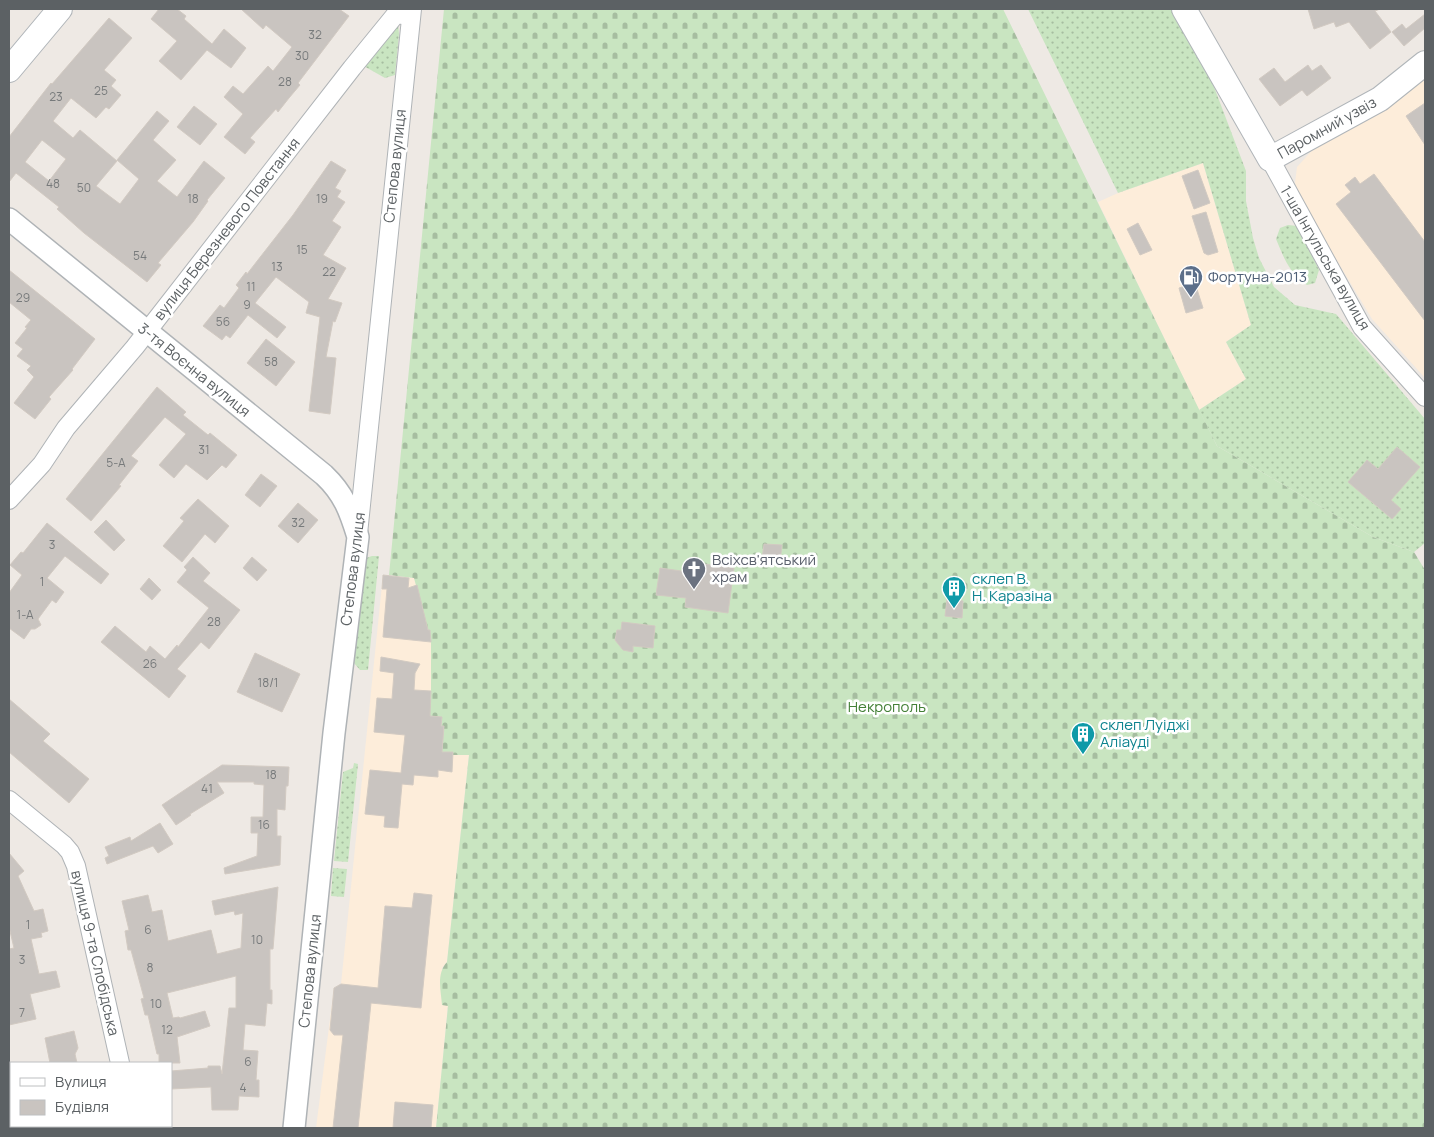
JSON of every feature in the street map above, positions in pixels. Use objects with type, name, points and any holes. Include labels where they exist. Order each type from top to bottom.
[{"type":"main road","points":[[9,70],[60,9]]},
{"type":"main road","name":"Паромний узвіз","points":[[1184,9],[1270,159],[1380,100],[1425,63]]},
{"type":"street","name":"вулиця Березневого Повстання","points":[[9,500],[42,464],[66,428],[146,332],[396,14],[412,12]]},
{"type":"street","name":"Степова вулиця","points":[[294,1128],[334,733],[358,537],[412,12]]},
{"type":"street","name":"1-ша Інгульська вулиця","points":[[1270,159],[1362,327],[1425,397]]},
{"type":"street","name":"3-тя Воєнна вулиця","points":[[9,219],[337,487],[349,509],[358,537]]},
{"type":"street","name":"вулиця 9-та Слобідська","points":[[9,800],[64,845],[70,852],[76,866],[120,1062]]},
{"type":"shaded area","points":[[1425,71],[1425,378],[1372,319],[1304,206],[1295,183],[1297,167],[1315,147]]},
{"type":"shaded area","points":[[1203,163],[1251,325],[1226,342],[1246,379],[1199,410],[1098,202]]},
{"type":"shaded area","points":[[383,575],[414,578],[430,630],[431,700],[444,726],[442,751],[453,752],[454,755],[469,755],[447,962],[442,968],[442,1005],[448,1005],[436,1128],[316,1128],[334,988],[341,984]]},
{"type":"green space","name":"Некрополь","points":[[444,9],[1003,9],[1217,446],[1373,537],[1414,552],[1425,570],[1425,1128],[436,1128],[448,1006],[442,1005],[440,977],[447,962],[469,755],[453,755],[453,752],[442,752],[444,726],[441,726],[442,717],[412,715],[431,699],[430,630],[428,630],[414,578],[389,575]]},
{"type":"green space","points":[[1028,9],[1173,9],[1211,79],[1246,171],[1246,201],[1253,238],[1259,258],[1274,287],[1295,305],[1336,314],[1425,419],[1425,543],[1414,552],[1373,537],[1217,446],[1199,410],[1246,379],[1226,342],[1251,325],[1203,163],[1118,193]]},
{"type":"green space","points":[[398,24],[399,34],[395,75],[385,78],[362,65]]},
{"type":"green space","points":[[1288,225],[1297,226],[1319,270],[1315,283],[1307,285],[1291,270],[1285,259],[1276,239],[1280,228]]},
{"type":"green space","points":[[379,556],[368,670],[360,670],[354,663],[364,563],[366,558]]},
{"type":"green space","points":[[354,763],[358,764],[348,862],[334,861],[343,772],[353,768]]},
{"type":"green space","points":[[333,868],[347,869],[344,897],[331,896]]},
{"type":"building","points":[[159,9],[177,9],[186,16],[184,19],[212,44],[224,29],[246,48],[231,68],[207,50],[181,80],[159,61],[177,41],[151,19]]},
{"type":"building","points":[[241,9],[339,9],[349,16],[298,83],[300,85],[278,112],[276,109],[250,138],[255,142],[245,154],[224,137],[243,114],[224,97],[233,86],[243,94],[268,66],[273,71],[292,47],[266,25],[263,29]]},
{"type":"building","points":[[1308,9],[1380,9],[1375,11],[1391,32],[1370,49],[1349,22],[1336,27],[1334,22],[1314,29]]},
{"type":"building","points":[[1425,14],[1425,28],[1404,46],[1392,32],[1402,24],[1406,29]]},
{"type":"building","points":[[109,18],[132,38],[104,70],[116,80],[111,86],[121,95],[109,109],[106,107],[96,118],[71,98],[53,121],[73,138],[80,130],[117,161],[96,186],[120,204],[139,179],[117,160],[157,111],[169,121],[153,140],[176,160],[157,181],[177,197],[204,161],[225,178],[207,200],[193,222],[158,263],[161,265],[147,282],[84,233],[57,209],[59,207],[16,173],[9,182],[9,137]],"holes":[[[42,140],[66,159],[49,181],[25,162]]]},
{"type":"building","points":[[1308,65],[1312,71],[1321,65],[1331,78],[1307,96],[1302,90],[1280,106],[1259,79],[1274,68],[1285,82]]},
{"type":"building","points":[[1425,103],[1425,145],[1406,116]]},
{"type":"building","points":[[194,106],[217,124],[200,145],[177,127]]},
{"type":"building","points":[[331,161],[346,170],[335,188],[341,191],[337,197],[345,202],[332,221],[341,227],[323,255],[346,268],[328,299],[342,303],[335,322],[333,321],[326,357],[336,358],[330,414],[309,411],[320,317],[306,313],[309,302],[276,277],[255,303],[286,327],[277,338],[248,315],[230,338],[226,335],[222,340],[203,326],[220,305],[224,308],[239,288],[236,285],[246,272],[247,274],[293,215]]},
{"type":"building","points":[[1198,170],[1210,203],[1194,209],[1182,176]]},
{"type":"building","points":[[1374,174],[1425,242],[1425,321],[1336,204],[1351,192],[1345,185],[1355,177],[1360,184]]},
{"type":"building","points":[[1206,212],[1218,252],[1208,255],[1204,253],[1192,216]]},
{"type":"building","points":[[1138,223],[1152,250],[1140,255],[1127,229]]},
{"type":"building","points":[[9,270],[95,339],[73,370],[49,397],[51,399],[35,419],[14,403],[34,377],[27,370],[31,366],[17,356],[23,349],[15,343],[31,320],[9,302]]},
{"type":"building","name":"Фортуна-2013","points":[[1195,283],[1203,308],[1186,313],[1179,288]]},
{"type":"building","points":[[266,339],[295,362],[276,386],[247,363]]},
{"type":"building","points":[[157,387],[186,412],[183,415],[208,435],[210,433],[237,455],[226,468],[222,465],[207,480],[186,464],[174,478],[159,465],[186,434],[165,417],[131,456],[138,461],[119,485],[121,486],[91,521],[66,499]]},
{"type":"building","points":[[1397,447],[1420,467],[1391,500],[1401,509],[1392,519],[1348,482],[1367,460],[1378,469]]},
{"type":"building","points":[[261,474],[277,486],[260,507],[245,495]]},
{"type":"building","points":[[198,499],[229,526],[215,543],[205,534],[182,562],[163,546],[184,521],[180,518]]},
{"type":"building","points":[[298,503],[318,520],[298,543],[278,526]]},
{"type":"building","points":[[106,520],[125,540],[114,551],[94,532]]},
{"type":"building","points":[[47,523],[109,574],[101,584],[65,556],[47,578],[64,592],[56,603],[52,600],[38,619],[41,625],[31,629],[24,639],[9,628],[9,593],[22,575],[10,565],[21,552],[23,553]]},
{"type":"building","points":[[764,544],[782,545],[780,561],[762,559]]},
{"type":"building","points":[[193,557],[210,573],[203,581],[240,610],[209,649],[201,642],[177,669],[186,676],[169,698],[101,642],[115,626],[146,652],[150,646],[165,659],[177,645],[178,647],[209,608],[177,582],[187,570],[184,567]]},
{"type":"building","points":[[252,557],[267,570],[257,581],[243,568]]},
{"type":"building","name":"Всіхсв'ятський храм","points":[[704,564],[734,568],[728,613],[685,607],[686,598],[656,595],[660,568],[703,574]]},
{"type":"building","points":[[383,575],[409,578],[408,588],[417,585],[428,630],[430,630],[431,642],[383,637],[387,589],[382,589]]},
{"type":"building","points":[[149,578],[161,590],[152,600],[140,589]]},
{"type":"building","name":"склеп В. Н. Каразіна","points":[[947,599],[963,601],[962,618],[945,616]]},
{"type":"building","points":[[622,622],[655,626],[653,648],[633,646],[633,652],[623,650],[615,640],[617,630],[621,630]]},
{"type":"building","points":[[255,653],[300,674],[282,712],[237,692]]},
{"type":"building","points":[[381,657],[420,664],[415,673],[414,690],[431,691],[430,716],[442,717],[441,726],[444,726],[442,752],[453,752],[452,772],[438,770],[438,777],[414,775],[413,785],[402,784],[398,828],[384,827],[385,816],[365,814],[370,770],[401,773],[405,735],[374,732],[377,698],[392,699],[394,673],[380,671]]},
{"type":"building","points":[[9,699],[50,734],[43,741],[89,779],[69,803],[9,752]]},
{"type":"building","points":[[222,765],[289,767],[285,810],[277,809],[277,836],[281,836],[280,865],[225,874],[224,868],[257,856],[258,833],[251,833],[251,817],[263,817],[264,785],[254,784],[254,782],[217,782],[224,793],[176,825],[162,805]]},
{"type":"building","points":[[160,823],[173,844],[158,853],[153,846],[107,864],[105,858],[109,856],[105,847],[130,837],[131,841]]},
{"type":"building","points":[[9,853],[24,871],[18,876],[34,911],[43,909],[48,931],[41,933],[42,937],[31,939],[39,974],[56,971],[60,987],[30,994],[36,1019],[9,1025],[9,949],[14,948],[9,927]]},
{"type":"building","points":[[278,887],[273,949],[270,949],[272,1004],[267,1003],[265,1026],[245,1024],[243,1050],[258,1051],[256,1080],[259,1080],[259,1097],[239,1096],[238,1110],[212,1110],[211,1087],[172,1089],[172,1071],[220,1066],[222,1074],[229,1008],[236,1008],[236,976],[167,993],[173,1018],[205,1011],[210,1026],[177,1037],[180,1063],[159,1062],[159,1054],[157,1054],[148,1015],[145,1015],[141,999],[144,998],[131,950],[128,950],[125,931],[129,930],[122,901],[148,895],[152,912],[162,910],[168,941],[211,930],[217,954],[241,948],[243,913],[235,915],[234,911],[215,915],[212,901]]},
{"type":"building","points":[[414,893],[432,895],[421,1008],[371,1003],[358,1128],[333,1128],[343,1035],[334,1035],[330,1030],[334,988],[341,984],[378,988],[385,906],[412,908]]},
{"type":"building","points":[[74,1031],[78,1048],[75,1054],[77,1062],[50,1062],[45,1038]]},
{"type":"building","points":[[395,1102],[433,1105],[431,1128],[393,1128]]},
{"type":"place","name":"Фортуна-2013","points":[[1191,298]]},
{"type":"place","name":"Всіхсв'ятський храм","points":[[694,590]]},
{"type":"place","name":"склеп В. Н. Каразіна","points":[[954,609]]},
{"type":"place","name":"склеп Луіджі Аліауді","points":[[1083,755]]}]
